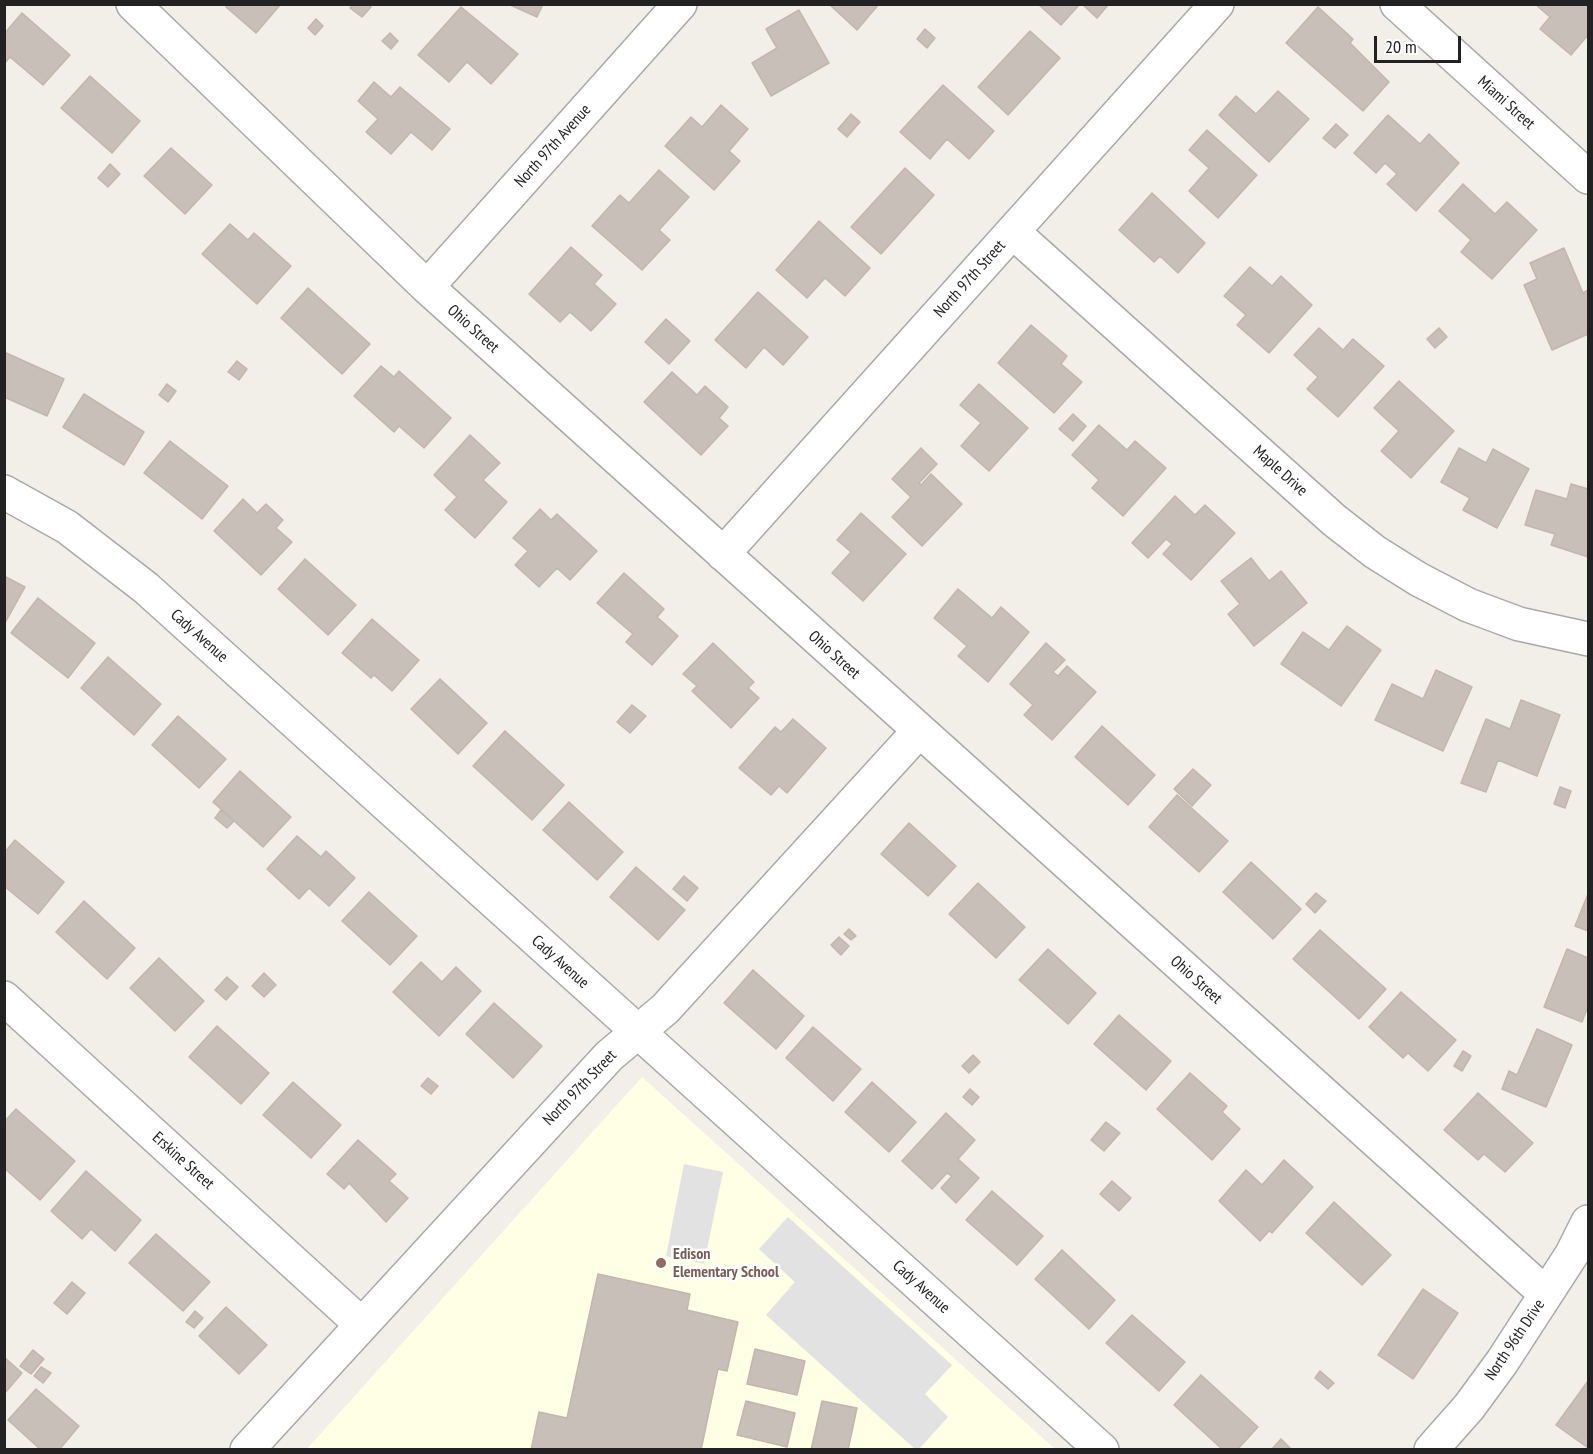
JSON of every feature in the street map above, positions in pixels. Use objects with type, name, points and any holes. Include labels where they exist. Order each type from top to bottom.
[{"type":"street","name":"Ohio Street","points":[[133,4],[427,287],[1546,1294]]},
{"type":"street","name":"North 97th Avenue","points":[[427,287],[680,4]]},
{"type":"street","name":"North 97th Street","points":[[723,554],[1217,4]]},
{"type":"street","name":"Miami Street","points":[[1397,4],[1588,177]]},
{"type":"street","name":"Maple Drive","points":[[1013,232],[1334,520],[1375,552],[1418,579],[1468,605],[1519,624],[1588,639]]},
{"type":"street","name":"Cady Avenue","points":[[4,492],[67,527],[146,588],[1102,1449]]},
{"type":"street","name":"North 97th Street","points":[[247,1449],[609,1056],[665,1009],[919,731]]},
{"type":"street","name":"Erskine Street","points":[[4,998],[361,1324]]},
{"type":"street","name":"North 96th Drive","points":[[1431,1449],[1469,1407],[1496,1371],[1572,1254],[1588,1222]]},
{"type":"shaded area","name":"Edison Elementary School","points":[[642,1077],[1055,1449],[306,1450]]},
{"type":"shaded area","points":[[684,1164],[723,1172],[704,1264],[666,1256]]},
{"type":"shaded area","points":[[788,1217],[952,1365],[925,1394],[948,1417],[919,1449],[915,1449],[766,1315],[795,1282],[759,1249]]},
{"type":"building","points":[[228,4],[281,4],[256,33],[226,7]]},
{"type":"building","points":[[353,4],[368,4],[371,7],[362,17],[350,8]]},
{"type":"building","points":[[508,4],[543,4],[537,17]]},
{"type":"building","points":[[829,4],[879,4],[857,30]]},
{"type":"building","points":[[1038,4],[1080,4],[1061,25]]},
{"type":"building","points":[[1082,4],[1109,4],[1097,18]]},
{"type":"building","points":[[1535,4],[1588,4],[1588,35],[1571,55],[1540,29],[1550,17]]},
{"type":"building","points":[[461,7],[518,54],[491,84],[467,62],[449,82],[418,55]]},
{"type":"building","points":[[1318,7],[1353,39],[1350,43],[1389,82],[1363,111],[1286,43]]},
{"type":"building","points":[[799,10],[829,63],[771,96],[752,63],[777,48],[766,29]]},
{"type":"building","points":[[22,13],[70,55],[43,85],[10,57],[4,64],[4,34]]},
{"type":"building","points":[[316,19],[323,26],[315,35],[308,28]]},
{"type":"building","points":[[925,29],[935,38],[927,48],[917,39]]},
{"type":"building","points":[[1030,31],[1060,58],[1008,115],[978,87]]},
{"type":"building","points":[[390,33],[398,41],[391,49],[382,41]]},
{"type":"building","points":[[90,76],[140,121],[112,153],[61,108]]},
{"type":"building","points":[[374,82],[391,97],[400,87],[450,129],[432,150],[411,132],[391,154],[366,132],[378,119],[358,101]]},
{"type":"building","points":[[943,85],[994,131],[969,159],[947,139],[930,159],[900,132]]},
{"type":"building","points":[[1278,91],[1309,119],[1269,162],[1219,115],[1236,96],[1256,114]]},
{"type":"building","points":[[721,105],[748,129],[729,151],[740,161],[714,190],[665,146],[691,117],[702,127]]},
{"type":"building","points":[[851,114],[860,122],[847,137],[838,129]]},
{"type":"building","points":[[1388,115],[1420,144],[1429,134],[1459,163],[1416,211],[1387,184],[1397,174],[1385,163],[1376,173],[1354,153]]},
{"type":"building","points":[[1336,124],[1348,135],[1335,148],[1323,138]]},
{"type":"building","points":[[1207,130],[1257,175],[1218,218],[1189,191],[1209,168],[1189,150]]},
{"type":"building","points":[[171,148],[212,185],[185,214],[144,176]]},
{"type":"building","points":[[110,164],[120,174],[108,187],[98,178]]},
{"type":"building","points":[[905,168],[934,195],[881,254],[851,227]]},
{"type":"building","points":[[659,170],[689,197],[659,230],[670,240],[642,270],[592,226],[620,195],[629,203]]},
{"type":"building","points":[[1463,184],[1495,214],[1507,202],[1537,230],[1492,279],[1461,252],[1471,240],[1439,211]]},
{"type":"building","points":[[1152,193],[1205,243],[1178,273],[1160,256],[1154,262],[1119,230]]},
{"type":"building","points":[[819,221],[870,268],[845,296],[825,278],[807,298],[776,270]]},
{"type":"building","points":[[230,224],[248,240],[254,233],[291,266],[257,304],[202,254]]},
{"type":"building","points":[[571,247],[602,275],[594,284],[616,304],[591,331],[570,312],[560,322],[529,294]]},
{"type":"building","points":[[1564,248],[1583,293],[1588,290],[1588,334],[1552,350],[1524,285],[1537,279],[1530,263]]},
{"type":"building","points":[[1250,267],[1272,286],[1281,276],[1312,305],[1269,353],[1237,325],[1246,315],[1224,296]]},
{"type":"building","points":[[308,288],[370,344],[342,374],[281,318]]},
{"type":"building","points":[[758,292],[808,337],[783,365],[764,347],[746,368],[715,340]]},
{"type":"building","points":[[666,319],[690,341],[669,364],[645,342]]},
{"type":"building","points":[[1031,325],[1067,356],[1061,364],[1082,382],[1054,413],[998,363]]},
{"type":"building","points":[[1319,328],[1343,350],[1353,339],[1384,366],[1338,417],[1307,389],[1318,377],[1294,355]]},
{"type":"building","points":[[1439,328],[1447,337],[1435,348],[1427,339]]},
{"type":"building","points":[[4,352],[64,379],[47,416],[4,397]]},
{"type":"building","points":[[237,361],[247,369],[239,380],[228,372]]},
{"type":"building","points":[[381,366],[394,377],[399,371],[451,418],[424,448],[399,426],[394,432],[354,396]]},
{"type":"building","points":[[672,372],[697,395],[705,386],[728,407],[719,418],[728,426],[701,455],[644,402]]},
{"type":"building","points":[[1399,381],[1454,431],[1411,478],[1381,451],[1399,431],[1374,408]]},
{"type":"building","points":[[167,384],[176,391],[168,402],[159,395]]},
{"type":"building","points":[[979,384],[1028,428],[989,471],[961,446],[981,423],[960,405]]},
{"type":"building","points":[[84,394],[144,432],[124,465],[63,427]]},
{"type":"building","points":[[1073,414],[1086,426],[1073,441],[1059,429]]},
{"type":"building","points":[[1099,425],[1127,450],[1135,441],[1166,468],[1123,516],[1092,488],[1099,480],[1072,455]]},
{"type":"building","points":[[470,435],[500,463],[483,480],[507,502],[475,538],[445,510],[457,497],[434,475]]},
{"type":"building","points":[[170,441],[228,486],[202,519],[144,473]]},
{"type":"building","points":[[921,448],[937,464],[919,483],[921,485],[931,474],[962,504],[922,546],[892,517],[911,497],[892,479]]},
{"type":"building","points":[[1459,448],[1486,463],[1493,449],[1529,469],[1497,528],[1463,510],[1470,498],[1441,482]]},
{"type":"building","points":[[1571,484],[1588,489],[1588,557],[1551,545],[1555,534],[1525,525],[1536,490],[1567,499]]},
{"type":"building","points":[[1175,496],[1195,515],[1205,505],[1235,533],[1191,580],[1163,554],[1172,544],[1166,539],[1148,558],[1132,543]]},
{"type":"building","points":[[243,499],[257,513],[266,504],[283,520],[276,528],[292,542],[261,575],[214,531]]},
{"type":"building","points":[[540,509],[551,520],[557,514],[597,551],[570,580],[557,568],[539,587],[515,565],[528,551],[513,538]]},
{"type":"building","points":[[861,513],[906,554],[863,601],[832,573],[851,552],[837,540]]},
{"type":"building","points":[[1251,558],[1269,581],[1281,571],[1307,603],[1254,646],[1228,614],[1240,604],[1221,581]]},
{"type":"building","points":[[305,559],[356,605],[328,635],[278,589]]},
{"type":"building","points":[[624,573],[664,609],[657,617],[678,636],[652,665],[626,642],[633,634],[597,603]]},
{"type":"building","points":[[4,576],[25,587],[5,623],[4,622]]},
{"type":"building","points":[[958,589],[992,618],[1001,607],[1029,632],[988,682],[958,656],[967,646],[934,618]]},
{"type":"building","points":[[38,598],[95,643],[68,678],[11,633]]},
{"type":"building","points":[[372,619],[419,660],[392,691],[374,675],[371,678],[342,653]]},
{"type":"building","points":[[1347,626],[1381,650],[1341,706],[1281,664],[1303,632],[1329,650]]},
{"type":"building","points":[[713,643],[754,682],[748,688],[759,698],[731,728],[692,691],[697,686],[683,674]]},
{"type":"building","points":[[1046,643],[1065,660],[1053,672],[1058,676],[1067,666],[1096,692],[1052,740],[1024,715],[1033,705],[1010,684]]},
{"type":"building","points":[[108,657],[161,704],[134,735],[81,688]]},
{"type":"building","points":[[1436,670],[1472,687],[1443,751],[1375,720],[1392,684],[1423,699]]},
{"type":"building","points":[[440,679],[487,723],[458,754],[411,709]]},
{"type":"building","points":[[1521,700],[1560,715],[1537,776],[1498,760],[1486,792],[1461,783],[1486,719],[1510,729]]},
{"type":"building","points":[[632,705],[646,716],[630,733],[617,722]]},
{"type":"building","points":[[178,716],[226,759],[199,788],[152,745]]},
{"type":"building","points":[[793,719],[826,748],[787,793],[779,786],[771,795],[739,768],[775,727],[781,732]]},
{"type":"building","points":[[1102,726],[1155,775],[1128,805],[1075,757]]},
{"type":"building","points":[[505,731],[564,785],[532,820],[473,766]]},
{"type":"building","points":[[1193,769],[1211,785],[1192,806],[1174,789]]},
{"type":"building","points":[[240,771],[291,817],[263,847],[213,802]]},
{"type":"building","points":[[1560,787],[1571,791],[1565,808],[1554,804]]},
{"type":"building","points":[[1177,795],[1228,841],[1199,872],[1149,827]]},
{"type":"building","points":[[569,802],[623,852],[597,880],[543,830]]},
{"type":"building","points":[[221,810],[234,821],[227,828],[215,818]]},
{"type":"building","points":[[909,823],[956,866],[928,896],[881,854]]},
{"type":"building","points":[[297,836],[321,857],[326,851],[355,878],[329,906],[309,888],[299,899],[267,869]]},
{"type":"building","points":[[15,840],[64,882],[38,914],[4,886],[4,853]]},
{"type":"building","points":[[1251,862],[1301,909],[1273,939],[1223,892]]},
{"type":"building","points":[[636,867],[685,910],[658,940],[610,897]]},
{"type":"building","points":[[684,876],[698,888],[687,901],[673,889]]},
{"type":"building","points":[[978,883],[1025,927],[996,958],[949,914]]},
{"type":"building","points":[[369,892],[417,936],[390,965],[342,921]]},
{"type":"building","points":[[1316,893],[1326,901],[1315,913],[1306,904]]},
{"type":"building","points":[[1588,894],[1588,931],[1575,926]]},
{"type":"building","points":[[84,901],[135,948],[107,979],[56,932]]},
{"type":"building","points":[[849,929],[856,936],[851,940],[844,934]]},
{"type":"building","points":[[1320,930],[1386,989],[1359,1019],[1293,959]]},
{"type":"building","points":[[839,937],[849,946],[841,955],[831,945]]},
{"type":"building","points":[[1048,949],[1096,993],[1068,1024],[1019,980]]},
{"type":"building","points":[[1567,949],[1588,958],[1588,1006],[1582,1022],[1544,1007]]},
{"type":"building","points":[[159,958],[204,1001],[175,1031],[130,988]]},
{"type":"building","points":[[421,962],[442,982],[456,967],[481,991],[439,1036],[393,992]]},
{"type":"building","points":[[753,970],[804,1016],[776,1049],[724,1003]]},
{"type":"building","points":[[264,973],[276,985],[264,997],[252,986]]},
{"type":"building","points":[[227,977],[238,987],[226,1000],[215,990]]},
{"type":"building","points":[[1401,992],[1456,1040],[1428,1071],[1408,1053],[1403,1058],[1369,1027]]},
{"type":"building","points":[[494,1003],[542,1046],[513,1078],[466,1034]]},
{"type":"building","points":[[1119,1015],[1171,1061],[1146,1090],[1094,1044]]},
{"type":"building","points":[[217,1026],[269,1073],[241,1104],[189,1057]]},
{"type":"building","points":[[813,1027],[861,1069],[833,1101],[786,1058]]},
{"type":"building","points":[[1537,1029],[1572,1045],[1546,1107],[1502,1089],[1509,1071],[1517,1075]]},
{"type":"building","points":[[1463,1051],[1471,1056],[1462,1071],[1454,1066]]},
{"type":"building","points":[[973,1055],[980,1062],[969,1073],[962,1066]]},
{"type":"building","points":[[1190,1073],[1227,1106],[1222,1112],[1240,1129],[1212,1160],[1157,1109]]},
{"type":"building","points":[[428,1078],[438,1086],[431,1094],[421,1086]]},
{"type":"building","points":[[293,1082],[341,1125],[311,1158],[263,1115]]},
{"type":"building","points":[[872,1082],[916,1122],[889,1152],[845,1112]]},
{"type":"building","points":[[970,1089],[979,1097],[972,1105],[963,1097]]},
{"type":"building","points":[[1478,1093],[1533,1143],[1505,1172],[1484,1154],[1478,1160],[1444,1130]]},
{"type":"building","points":[[16,1109],[75,1161],[40,1200],[4,1168],[4,1122]]},
{"type":"building","points":[[946,1113],[975,1140],[958,1159],[979,1178],[956,1203],[941,1188],[952,1176],[947,1173],[932,1189],[902,1161]]},
{"type":"building","points":[[1106,1122],[1120,1133],[1104,1151],[1091,1140]]},
{"type":"building","points":[[358,1140],[396,1174],[389,1181],[408,1198],[386,1222],[349,1183],[344,1189],[327,1174]]},
{"type":"building","points":[[1284,1160],[1313,1187],[1272,1233],[1269,1231],[1260,1241],[1219,1201],[1246,1170],[1262,1185]]},
{"type":"building","points":[[86,1171],[141,1220],[115,1251],[91,1229],[82,1239],[51,1211]]},
{"type":"building","points":[[1112,1181],[1131,1198],[1119,1211],[1100,1194]]},
{"type":"building","points":[[992,1191],[1043,1236],[1017,1265],[966,1220]]},
{"type":"building","points":[[1334,1202],[1391,1255],[1362,1285],[1306,1233]]},
{"type":"building","points":[[156,1234],[210,1282],[183,1311],[129,1263]]},
{"type":"building","points":[[1062,1250],[1115,1300],[1089,1329],[1035,1279]]},
{"type":"building","points":[[598,1274],[690,1294],[687,1310],[738,1322],[727,1371],[718,1369],[701,1450],[531,1450],[539,1412],[567,1418]]},
{"type":"building","points":[[72,1282],[85,1293],[67,1314],[54,1303]]},
{"type":"building","points":[[1423,1289],[1458,1313],[1413,1379],[1378,1355]]},
{"type":"building","points":[[226,1307],[267,1345],[239,1374],[199,1336]]},
{"type":"building","points":[[195,1311],[203,1318],[194,1328],[186,1322]]},
{"type":"building","points":[[1132,1315],[1185,1362],[1159,1391],[1106,1343]]},
{"type":"building","points":[[755,1349],[805,1361],[797,1395],[747,1384]]},
{"type":"building","points":[[33,1350],[44,1359],[31,1374],[20,1366]]},
{"type":"building","points":[[4,1357],[22,1373],[4,1394]]},
{"type":"building","points":[[41,1367],[51,1373],[43,1383],[34,1376]]},
{"type":"building","points":[[1320,1371],[1334,1383],[1328,1389],[1315,1378]]},
{"type":"building","points":[[1201,1375],[1258,1427],[1237,1450],[1223,1450],[1174,1405]]},
{"type":"building","points":[[1588,1381],[1588,1448],[1556,1425]]},
{"type":"building","points":[[36,1389],[79,1426],[59,1450],[41,1450],[8,1420]]},
{"type":"building","points":[[746,1401],[795,1413],[787,1447],[737,1435]]},
{"type":"building","points":[[822,1401],[857,1408],[848,1450],[811,1450]]},
{"type":"building","points":[[1281,1439],[1292,1450],[1271,1450]]},
{"type":"place","name":"Edison Elementary School","points":[[661,1263]]}]
